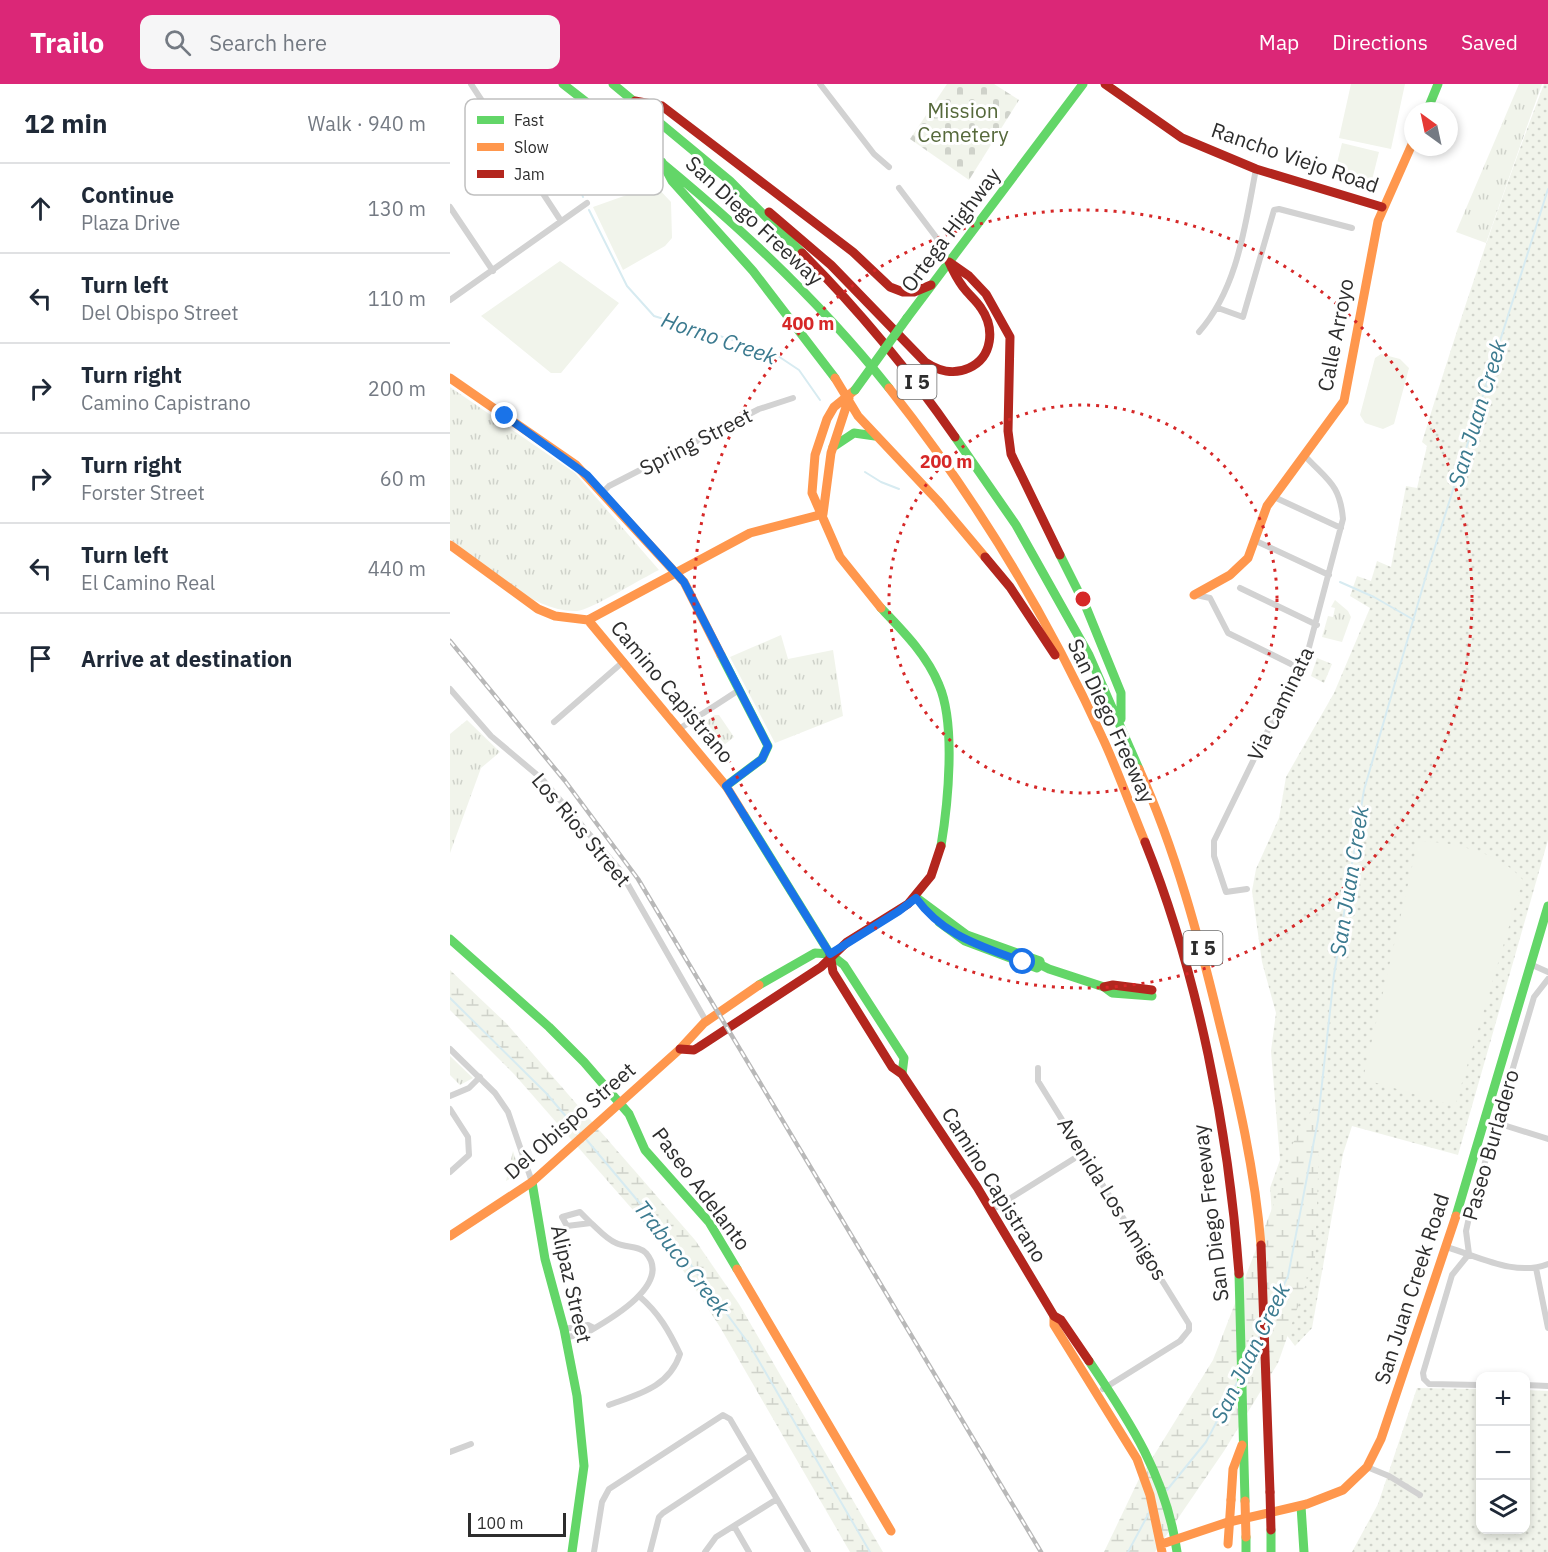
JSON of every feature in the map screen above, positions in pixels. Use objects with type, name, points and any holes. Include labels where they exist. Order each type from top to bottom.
[{"type":"main road","name":"San Diego Freeway","points":[[564,84],[584,99]]},
{"type":"main road","name":"San Diego Freeway","points":[[613,84],[634,99]]},
{"type":"main road","name":"Ortega Highway","points":[[823,514],[814,501],[816,448],[834,407],[849,398],[1083,84]]},
{"type":"main road","name":"Rancho Viejo Road","points":[[1106,84],[1182,138],[1256,169],[1382,207]]},
{"type":"main road","points":[[1431,102],[1438,84]]},
{"type":"main road","points":[[663,107],[758,177],[853,252],[890,287],[903,292],[914,292],[931,285]]},
{"type":"main road","name":"San Diego Freeway","points":[[663,124],[742,193],[800,251],[866,322],[955,432],[1037,558],[1080,636],[1121,722],[1164,828],[1202,941],[1224,1028],[1253,1183],[1261,1239],[1271,1552]]},
{"type":"main road","name":"Calle Arroyo","points":[[1194,595],[1235,570],[1247,559],[1256,541],[1263,514],[1274,497],[1309,460],[1344,401],[1370,254],[1382,207],[1406,156]]},
{"type":"main road","name":"San Diego Freeway","points":[[663,160],[773,260],[850,340],[898,399],[965,493],[1041,614],[1129,800],[1152,858],[1192,990],[1205,1044],[1226,1159],[1238,1260],[1245,1437],[1246,1552]]},
{"type":"main road","points":[[663,164],[672,181],[765,285],[849,398],[858,416],[938,501],[1010,587],[1075,683]]},
{"type":"main road","points":[[742,193],[793,228],[931,367],[957,372],[980,361],[987,353],[991,338],[989,322],[984,312],[960,284],[949,262]]},
{"type":"main road","points":[[949,262],[967,272],[997,310],[1007,329],[1011,361],[1008,431],[1011,454],[1086,607],[1121,693],[1121,722]]},
{"type":"main road","points":[[450,378],[576,465],[685,584],[767,741],[767,751],[762,759],[726,786]]},
{"type":"main road","name":"Ortega Highway","points":[[823,514],[828,499],[833,447],[849,398]]},
{"type":"main road","points":[[833,447],[854,433],[875,436]]},
{"type":"main road","points":[[588,620],[750,533],[823,514]]},
{"type":"main road","name":"Del Obispo Street","points":[[680,1049],[694,1050],[699,1047],[821,967],[830,954],[916,898],[932,874],[942,839],[949,729],[946,707],[939,684],[928,664],[843,562],[831,539],[823,514]]},
{"type":"main road","name":"Camino Capistrano","points":[[450,545],[538,609],[555,616],[588,620],[624,661],[726,786],[830,954],[844,965],[904,1058],[902,1074]]},
{"type":"main road","points":[[916,898],[940,924],[965,941],[1037,968],[1041,965],[1104,987],[1113,985],[1152,993]]},
{"type":"main road","name":"San Juan Creek Road","points":[[1162,1545],[1225,1522],[1301,1506],[1343,1490],[1367,1467],[1381,1439],[1446,1247],[1548,906]]},
{"type":"main road","name":"Paseo Adelanto","points":[[450,939],[549,1027],[584,1062],[629,1114],[645,1150],[709,1222],[891,1531]]},
{"type":"main road","name":"Del Obispo Street","points":[[450,1236],[532,1182],[680,1049],[688,1035],[706,1021],[814,953],[830,954]]},
{"type":"main road","name":"Camino Capistrano","points":[[830,954],[833,972],[892,1067],[902,1074],[1054,1316],[1061,1320],[1147,1454],[1173,1523],[1177,1552]]},
{"type":"main road","name":"Alipaz Street","points":[[532,1182],[545,1258],[565,1333],[577,1396],[584,1466],[572,1552]]},
{"type":"main road","name":"Camino Capistrano","points":[[1054,1316],[1054,1325],[1140,1465],[1162,1545]]},
{"type":"main road","points":[[1227,1548],[1233,1469],[1245,1437]]},
{"type":"main road","points":[[1301,1506],[1304,1552]]},
{"type":"street","points":[[471,84],[481,99]]},
{"type":"street","points":[[820,84],[874,154],[889,167]]},
{"type":"street","points":[[1199,332],[1218,308],[1235,265],[1256,169]]},
{"type":"street","points":[[899,188],[936,237],[949,262]]},
{"type":"street","points":[[544,195],[561,221]]},
{"type":"street","points":[[450,300],[587,203]]},
{"type":"street","points":[[450,207],[493,271]]},
{"type":"street","points":[[1218,308],[1243,317],[1274,210],[1280,209],[1352,228]]},
{"type":"street","name":"Spring Street","points":[[603,492],[609,486],[759,409],[793,398]]},
{"type":"street","name":"Via Caminata","points":[[1247,889],[1226,892],[1214,856],[1214,841],[1273,720],[1303,670],[1317,625],[1341,528],[1342,501],[1335,486],[1309,460]]},
{"type":"street","points":[[1274,497],[1341,528]]},
{"type":"street","points":[[1256,541],[1329,575]]},
{"type":"street","points":[[1240,588],[1317,625]]},
{"type":"street","points":[[1194,595],[1210,598],[1228,633],[1303,670]]},
{"type":"street","points":[[554,722],[624,661]]},
{"type":"street","name":"Los Rios Street","points":[[450,688],[491,736],[542,779],[619,869],[706,1021]]},
{"type":"street","points":[[679,729],[739,690]]},
{"type":"street","points":[[1530,964],[1548,972]]},
{"type":"street","name":"Paseo Burladero","points":[[1468,1254],[1467,1224],[1534,997],[1548,979]]},
{"type":"street","name":"Alipaz Street","points":[[450,1049],[480,1077],[508,1112],[532,1182]]},
{"type":"street","name":"Avenida Los Amigos","points":[[1038,1068],[1038,1081],[1186,1319],[1189,1330],[1180,1341],[1105,1388]]},
{"type":"street","points":[[450,1096],[469,1088],[480,1077]]},
{"type":"street","points":[[450,1110],[468,1137],[469,1155],[450,1172]]},
{"type":"street","points":[[1497,1124],[1548,1139]]},
{"type":"street","points":[[990,1211],[1083,1153]]},
{"type":"street","points":[[565,1333],[588,1325],[594,1328],[620,1314],[639,1296],[652,1273],[648,1257],[640,1248],[612,1241],[591,1222]]},
{"type":"street","points":[[1446,1247],[1512,1267],[1536,1268],[1548,1264]]},
{"type":"street","points":[[1468,1254],[1452,1275],[1423,1372],[1424,1379],[1429,1384],[1476,1385]]},
{"type":"street","points":[[1536,1268],[1548,1328]]},
{"type":"street","points":[[609,1405],[644,1393],[674,1371],[680,1354],[655,1310],[639,1296]]},
{"type":"street","points":[[1530,1385],[1548,1386]]},
{"type":"street","points":[[1096,1394],[1105,1388]]},
{"type":"street","points":[[594,1552],[602,1502],[609,1489],[723,1415],[730,1419],[808,1552]]},
{"type":"street","points":[[450,1452],[471,1444]]},
{"type":"street","points":[[650,1552],[659,1517],[663,1512],[751,1455]]},
{"type":"street","points":[[1367,1467],[1389,1476],[1420,1495]]},
{"type":"street","points":[[705,1552],[709,1543],[777,1498]]},
{"type":"street","points":[[734,1526],[749,1552]]},
{"type":"green space","name":"Mission Cemetery","points":[[947,84],[994,84],[1019,100],[969,180],[910,139]]},
{"type":"green space","points":[[1351,84],[1405,84],[1391,149],[1339,138]]},
{"type":"green space","points":[[1519,84],[1542,84],[1486,243],[1456,232]]},
{"type":"green space","points":[[1544,84],[1548,84],[1548,840],[1458,1155],[1352,1126],[1343,1154],[1312,1328],[1295,1346],[1280,1326],[1270,1188],[1280,1160],[1271,1051],[1276,1013],[1262,962],[1252,891],[1256,869],[1279,818],[1286,777],[1334,693],[1370,608],[1350,596],[1357,576],[1371,581],[1377,561],[1391,567],[1406,486],[1417,488],[1427,446],[1422,442],[1436,397],[1495,217]]},
{"type":"green space","points":[[1342,143],[1379,152],[1371,184],[1334,175]]},
{"type":"green space","points":[[663,194],[671,202],[672,238],[665,246],[623,270],[593,207],[627,195]]},
{"type":"green space","points":[[560,261],[619,303],[561,373],[551,373],[481,316]]},
{"type":"green space","points":[[1381,354],[1400,359],[1409,368],[1394,424],[1383,429],[1365,423],[1360,415],[1375,358]]},
{"type":"green space","points":[[450,387],[575,473],[659,570],[583,610],[560,610],[526,596],[450,539]]},
{"type":"green space","points":[[1335,600],[1348,611],[1351,617],[1342,642],[1322,637],[1328,616],[1333,617],[1335,608],[1331,607]]},
{"type":"green space","points":[[781,635],[788,659],[833,650],[843,716],[775,743],[730,657]]},
{"type":"green space","points":[[1317,658],[1332,664],[1324,683],[1311,676]]},
{"type":"green space","points":[[715,715],[719,715],[734,737],[714,753],[697,732],[698,727]]},
{"type":"green space","points":[[467,720],[500,752],[481,768],[450,853],[450,734]]},
{"type":"green space","points":[[1418,841],[1475,850],[1502,862],[1523,880],[1455,1106],[1363,1079]]},
{"type":"green space","points":[[450,970],[507,1024],[695,1240],[739,1304],[883,1552],[850,1552],[720,1327],[675,1258],[514,1074],[450,1010]]},
{"type":"green space","points":[[450,1056],[473,1078],[460,1085],[450,1075]]},
{"type":"green space","points":[[1321,1094],[1315,1258],[1278,1363],[1224,1451],[1155,1552],[1104,1552],[1138,1481],[1213,1360],[1285,1175],[1293,1143]]},
{"type":"green space","points":[[513,1151],[520,1173],[506,1181]]},
{"type":"green space","points":[[1417,1388],[1476,1389],[1476,1534],[1530,1534],[1530,1390],[1548,1391],[1548,1552],[1352,1552],[1378,1504]]},
{"type":"waterway","name":"San Juan Creek","points":[[1270,1315],[1288,1276],[1318,1120],[1334,975],[1364,790],[1428,569],[1548,189]]},
{"type":"waterway","name":"Horno Creek","points":[[589,210],[627,286],[654,316],[772,352],[799,370],[820,400]]},
{"type":"waterway","name":"Horno Creek","points":[[865,472],[899,489]]},
{"type":"waterway","name":"Horno Creek","points":[[1340,582],[1374,597],[1414,620]]},
{"type":"waterway","name":"Trabuco Creek","points":[[450,998],[546,1093],[581,1134]]},
{"type":"waterway","name":"Trabuco Creek","points":[[585,1138],[685,1257],[749,1344],[870,1552]]},
{"type":"waterway","name":"San Juan Creek","points":[[1248,1361],[1262,1331]]},
{"type":"waterway","name":"San Juan Creek","points":[[1167,1490],[1206,1442],[1240,1377]]},
{"type":"waterway","name":"San Juan Creek","points":[[1128,1552],[1150,1511]]},
{"type":"railway","points":[[450,641],[565,781],[638,879],[1041,1552]]},
{"type":"traffic: fast","points":[[563,84],[582,99]]},
{"type":"traffic: fast","points":[[613,84],[631,99]]},
{"type":"traffic: fast","points":[[907,318],[1083,84]]},
{"type":"traffic: fast","points":[[1431,102],[1438,84]]},
{"type":"traffic: fast","points":[[663,125],[730,181],[802,253]]},
{"type":"traffic: fast","points":[[663,164],[776,264],[853,345],[889,388]]},
{"type":"traffic: fast","points":[[663,164],[672,181],[753,271],[835,378]]},
{"type":"traffic: fast","points":[[855,390],[907,318]]},
{"type":"traffic: fast","points":[[833,447],[854,433],[875,436]]},
{"type":"traffic: fast","points":[[955,437],[1016,525],[1089,655],[1139,769]]},
{"type":"traffic: fast","points":[[1060,555],[1086,607],[1121,693],[1121,719]]},
{"type":"traffic: fast","points":[[881,608],[914,644],[928,664],[944,701],[949,764],[941,846]]},
{"type":"traffic: fast","points":[[721,655],[768,746],[762,759],[726,786]]},
{"type":"traffic: fast","points":[[744,815],[830,954],[844,965],[904,1058],[902,1074]]},
{"type":"traffic: fast","points":[[917,898],[967,935],[1040,961],[1041,965],[1049,969],[1104,987],[1112,993],[1152,996]]},
{"type":"traffic: fast","points":[[1456,1216],[1548,906]]},
{"type":"traffic: fast","points":[[939,922],[965,941],[1037,968],[1041,965]]},
{"type":"traffic: fast","points":[[450,939],[549,1027],[584,1062],[629,1114],[645,1150],[709,1222],[737,1269]]},
{"type":"traffic: fast","points":[[759,985],[815,953],[830,954]]},
{"type":"traffic: fast","points":[[532,1182],[545,1259],[564,1329],[577,1396],[584,1466],[572,1552]]},
{"type":"traffic: fast","points":[[1239,1274],[1245,1501]]},
{"type":"traffic: fast","points":[[1089,1361],[1119,1406],[1145,1452],[1165,1499],[1177,1552]]},
{"type":"traffic: fast","points":[[1301,1506],[1304,1552]]},
{"type":"traffic: fast","points":[[1271,1530],[1271,1552]]},
{"type":"traffic: fast","points":[[1246,1537],[1246,1552]]},
{"type":"traffic: slow","points":[[1194,595],[1230,575],[1248,558],[1267,506],[1344,401],[1378,221],[1407,156]]},
{"type":"traffic: slow","points":[[450,378],[576,465],[684,582],[721,655]]},
{"type":"traffic: slow","points":[[835,378],[858,416],[938,501],[985,557]]},
{"type":"traffic: slow","points":[[889,388],[951,471],[1034,603],[1104,741],[1145,842]]},
{"type":"traffic: slow","points":[[855,390],[834,407],[827,419],[815,455],[812,493],[840,557],[881,608]]},
{"type":"traffic: slow","points":[[823,514],[831,453],[849,398]]},
{"type":"traffic: slow","points":[[588,620],[750,533],[823,514]]},
{"type":"traffic: slow","points":[[450,545],[538,609],[555,616],[588,620],[726,786],[744,815]]},
{"type":"traffic: slow","points":[[1139,769],[1186,895],[1204,960],[1245,1134],[1255,1190],[1261,1245]]},
{"type":"traffic: slow","points":[[450,1236],[532,1182],[680,1049],[704,1023],[759,985]]},
{"type":"traffic: slow","points":[[1162,1544],[1225,1523],[1307,1504],[1343,1490],[1367,1467],[1381,1439],[1456,1216]]},
{"type":"traffic: slow","points":[[737,1269],[891,1531]]},
{"type":"traffic: slow","points":[[1054,1316],[1054,1325],[1137,1459],[1150,1495],[1162,1552]]},
{"type":"traffic: slow","points":[[1231,1500],[1233,1469],[1242,1445]]},
{"type":"traffic: slow","points":[[1228,1544],[1231,1500]]},
{"type":"traffic: slow","points":[[1245,1501],[1246,1537]]},
{"type":"traffic: jam","points":[[1105,84],[1182,138],[1256,169],[1382,207]]},
{"type":"traffic: jam","points":[[663,107],[853,252],[890,287],[903,292],[914,292],[931,285]]},
{"type":"traffic: jam","points":[[769,212],[831,265],[925,362],[935,368],[952,372],[969,368],[983,357],[990,333],[981,308],[961,284],[949,262]]},
{"type":"traffic: jam","points":[[802,253],[883,342],[955,437]]},
{"type":"traffic: jam","points":[[949,262],[969,276],[986,294],[1010,337],[1008,431],[1011,454],[1060,555]]},
{"type":"traffic: jam","points":[[985,557],[1010,587],[1055,655]]},
{"type":"traffic: jam","points":[[1145,842],[1181,945],[1208,1055],[1228,1166],[1239,1274]]},
{"type":"traffic: jam","points":[[680,1049],[694,1050],[699,1047],[821,967],[847,942],[908,904],[931,876],[941,846]]},
{"type":"traffic: jam","points":[[830,954],[833,972],[892,1067],[902,1074],[977,1187],[1054,1316],[1061,1320],[1089,1361]]},
{"type":"traffic: jam","points":[[1104,987],[1113,985],[1152,990]]},
{"type":"traffic: jam","points":[[1261,1245],[1270,1492]]},
{"type":"traffic: jam","points":[[1270,1492],[1271,1530]]},
{"type":"route","points":[[505,416],[587,475],[685,584],[767,741],[767,751],[762,759],[726,786],[830,954],[916,898],[924,909],[949,931],[965,941],[1023,962]]}]
